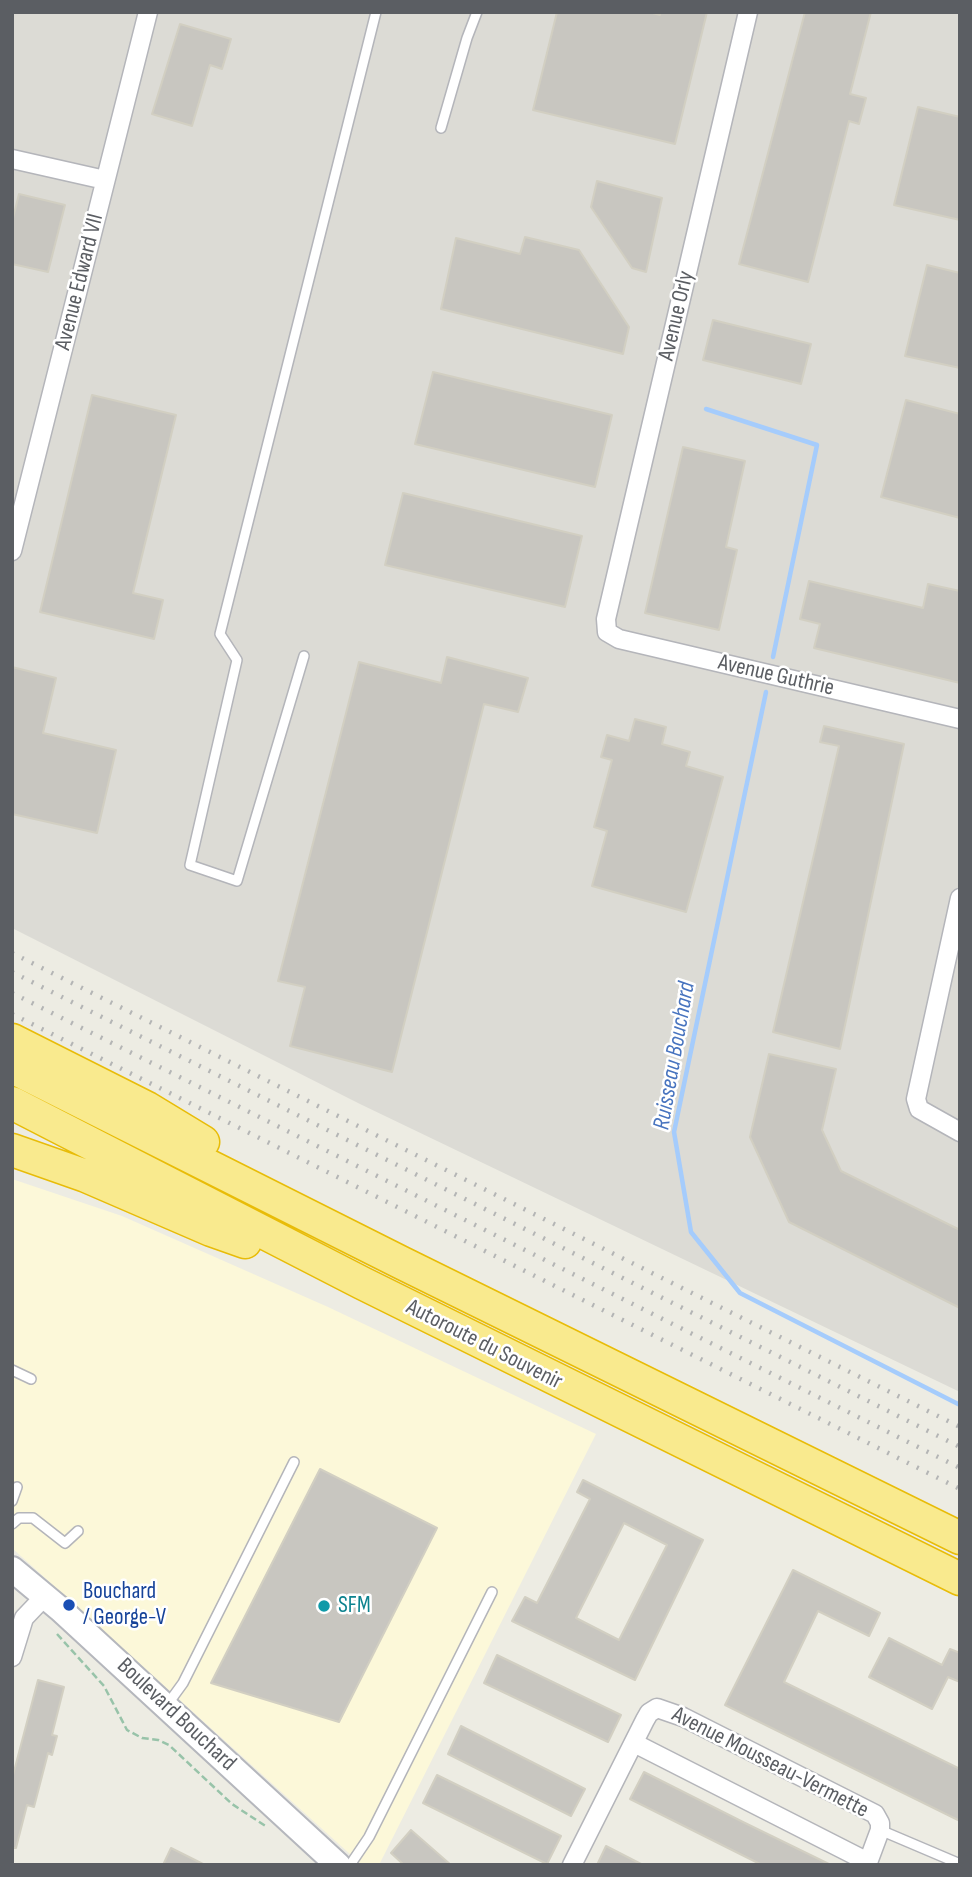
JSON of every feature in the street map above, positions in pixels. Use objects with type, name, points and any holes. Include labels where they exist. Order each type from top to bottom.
[{"type":"highway","points":[[12,1040],[147,1108],[402,1263]]},
{"type":"highway","name":"Autoroute du Souvenir","points":[[12,1067],[960,1538]]},
{"type":"highway","name":"Autoroute du Souvenir","points":[[12,1103],[362,1283],[960,1579]]},
{"type":"highway","points":[[12,1150],[103,1183],[211,1230],[362,1283]]},
{"type":"main road","name":"Boulevard Bouchard","points":[[12,1569],[45,1596],[338,1865]]},
{"type":"street","name":"Avenue Edward VII","points":[[12,551],[148,12]]},
{"type":"street","name":"Avenue Orly","points":[[606,619],[748,12]]},
{"type":"street","points":[[12,159],[105,180]]},
{"type":"street","name":"Avenue Guthrie","points":[[606,619],[607,632],[619,639],[960,719]]},
{"type":"street","points":[[960,898],[916,1098],[919,1109],[960,1132]]},
{"type":"street","points":[[12,1657],[24,1618],[45,1596]]},
{"type":"street","name":"Avenue Mousseau-Vermette","points":[[572,1865],[649,1713],[657,1708],[667,1710],[870,1812],[878,1818],[880,1830],[867,1863],[634,1743]]},
{"type":"lane","points":[[304,656],[237,881],[190,865],[237,660],[220,634],[376,12]]},
{"type":"lane","points":[[441,128],[477,12]]},
{"type":"lane","points":[[12,1370],[31,1379]]},
{"type":"lane","points":[[166,1706],[183,1683],[295,1462]]},
{"type":"lane","points":[[12,1501],[17,1487]]},
{"type":"lane","points":[[12,1524],[19,1518],[33,1518],[65,1543],[78,1531]]},
{"type":"lane","points":[[350,1865],[369,1837],[492,1592]]},
{"type":"lane","points":[[880,1830],[960,1864]]},
{"type":"path","points":[[53,1629],[104,1686],[118,1717],[128,1730],[142,1738],[162,1741],[169,1745],[232,1804],[269,1828]]},
{"type":"shaded area","points":[[12,12],[960,12],[960,1392],[360,1104],[12,928]]},
{"type":"shaded area","points":[[12,1179],[122,1216],[328,1307],[596,1434],[379,1865],[362,1865],[12,1548]]},
{"type":"building","points":[[557,12],[649,12],[660,15],[660,12],[707,12],[675,144],[533,110]]},
{"type":"building","points":[[805,12],[871,12],[850,94],[866,98],[859,124],[849,121],[808,282],[739,264]]},
{"type":"building","points":[[180,24],[231,39],[222,69],[210,65],[192,126],[152,114]]},
{"type":"building","points":[[918,107],[960,117],[960,220],[894,205]]},
{"type":"building","points":[[597,181],[662,198],[646,272],[632,268],[591,207]]},
{"type":"building","points":[[19,194],[65,205],[48,272],[12,264],[12,222]]},
{"type":"building","points":[[525,237],[579,250],[629,327],[623,354],[441,309],[456,238],[520,254]]},
{"type":"building","points":[[927,265],[960,273],[960,368],[905,356]]},
{"type":"building","points":[[713,320],[811,344],[801,384],[703,360]]},
{"type":"building","points":[[433,372],[612,415],[595,487],[415,444]]},
{"type":"building","points":[[92,395],[176,415],[133,593],[163,600],[154,639],[40,612]]},
{"type":"building","points":[[906,400],[960,414],[960,518],[881,497]]},
{"type":"building","points":[[683,447],[745,461],[726,547],[737,550],[719,630],[645,613]]},
{"type":"building","points":[[403,493],[582,536],[565,607],[385,565]]},
{"type":"building","points":[[809,581],[923,608],[928,584],[960,591],[960,683],[814,648],[820,624],[800,619]]},
{"type":"building","points":[[447,657],[528,678],[518,712],[484,704],[392,1072],[290,1046],[305,987],[278,981],[359,662],[441,683]]},
{"type":"building","points":[[12,667],[56,678],[43,733],[116,750],[97,833],[12,814]]},
{"type":"building","points":[[635,719],[666,727],[662,744],[690,752],[686,766],[723,777],[686,912],[592,886],[607,831],[594,827],[612,760],[601,757],[607,735],[629,741]]},
{"type":"building","points":[[824,726],[904,744],[840,1049],[773,1032],[839,746],[820,742]]},
{"type":"building","points":[[769,1054],[836,1069],[822,1130],[841,1171],[960,1230],[960,1308],[789,1222],[750,1137]]},
{"type":"building","name":"SFM","points":[[320,1469],[437,1528],[339,1722],[211,1683]]},
{"type":"building","points":[[583,1480],[703,1540],[635,1680],[512,1621],[525,1597],[537,1603],[590,1499],[577,1492]],"holes":[[[624,1523],[667,1545],[619,1640],[576,1618]]]},
{"type":"building","points":[[793,1570],[880,1613],[869,1636],[818,1611],[784,1682],[960,1769],[960,1821],[725,1705]]},
{"type":"building","points":[[889,1638],[942,1665],[950,1649],[960,1653],[960,1682],[948,1677],[932,1709],[869,1677]]},
{"type":"building","points":[[497,1655],[621,1715],[608,1742],[484,1683]]},
{"type":"building","points":[[38,1680],[64,1687],[52,1735],[57,1736],[52,1755],[48,1753],[34,1807],[27,1805],[16,1848],[12,1848],[12,1779]]},
{"type":"building","points":[[461,1726],[585,1789],[571,1816],[448,1754]]},
{"type":"building","points":[[644,1772],[831,1865],[762,1865],[630,1799]]},
{"type":"building","points":[[437,1775],[561,1836],[547,1864],[423,1803]]},
{"type":"building","points":[[411,1830],[451,1865],[404,1865],[391,1853]]},
{"type":"building","points":[[606,1846],[643,1865],[597,1865]]},
{"type":"building","points":[[171,1848],[205,1865],[163,1865]]},
{"type":"waterway","name":"Ruisseau Bouchard","points":[[706,409],[817,445],[773,657]]},
{"type":"waterway","name":"Ruisseau Bouchard","points":[[766,692],[674,1132],[691,1232],[740,1293],[960,1405]]},
{"type":"railway","points":[[12,953],[960,1427]]},
{"type":"railway","points":[[12,972],[960,1447]]},
{"type":"railway","points":[[12,993],[960,1468]]},
{"type":"railway","points":[[12,1014],[960,1489]]},
{"type":"place","name":"Bouchard / George-V","points":[[69,1605]]},
{"type":"place","name":"SFM","points":[[324,1606]]}]
